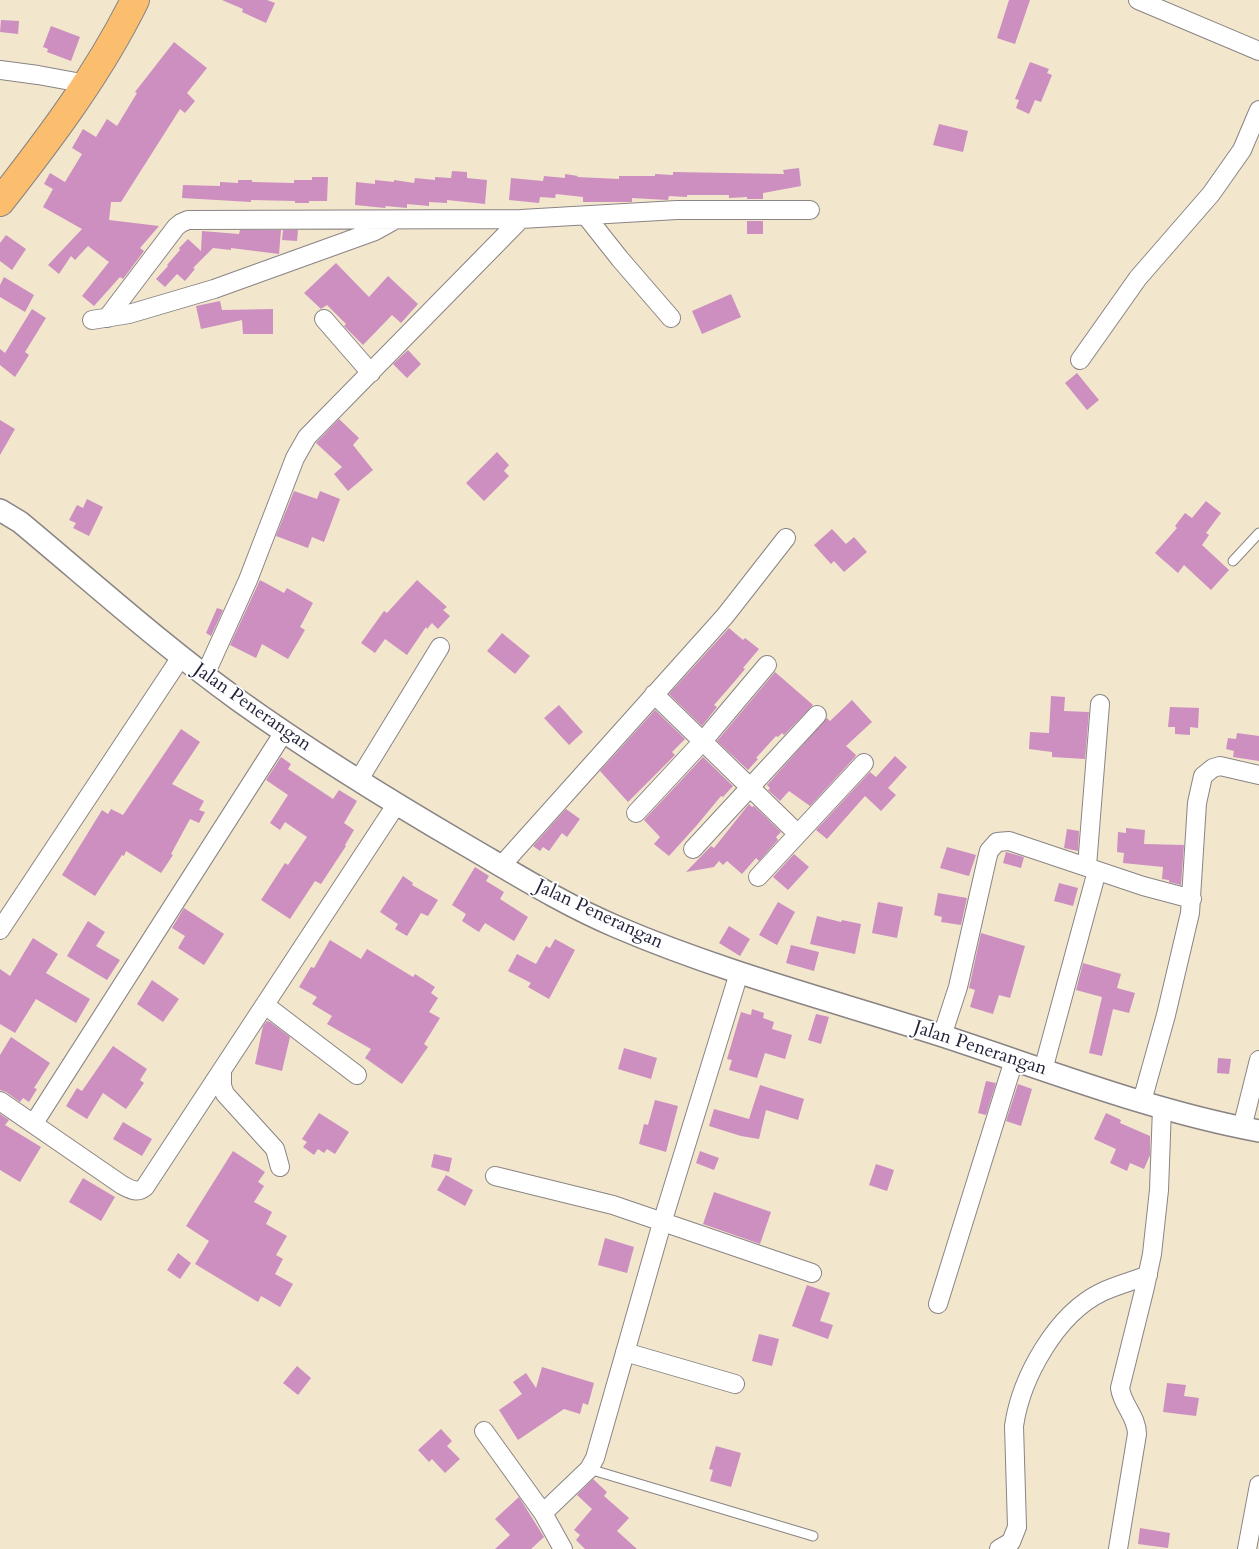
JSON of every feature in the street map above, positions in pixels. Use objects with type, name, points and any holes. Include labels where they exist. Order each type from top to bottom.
[{"type":"highway","points":[[0,202],[80,97],[135,0]]},
{"type":"street","points":[[1138,0],[1259,51]]},
{"type":"street","points":[[0,70],[87,84]]},
{"type":"street","points":[[1080,360],[1138,278],[1211,194],[1242,150],[1259,110]]},
{"type":"street","points":[[395,220],[375,231],[214,289],[129,314],[100,319],[176,228],[185,221],[521,219],[677,210],[810,210]]},
{"type":"street","points":[[586,216],[671,318]]},
{"type":"street","points":[[205,675],[248,580],[295,458],[307,437],[521,219]]},
{"type":"street","points":[[324,319],[370,373]]},
{"type":"street","name":"Jalan Penerangan","points":[[0,510],[20,522],[205,675],[284,732],[358,781],[501,866],[550,894],[618,928],[739,973],[806,992],[1162,1108],[1250,1130]]},
{"type":"street","points":[[501,866],[725,616],[786,538]]},
{"type":"street","points":[[358,781],[440,647]]},
{"type":"street","points":[[0,930],[182,657]]},
{"type":"street","points":[[636,813],[702,741],[767,665]]},
{"type":"street","points":[[654,694],[798,834]]},
{"type":"street","points":[[1043,1070],[1092,869],[1100,704]]},
{"type":"street","points":[[693,849],[817,715]]},
{"type":"street","points":[[34,1123],[284,732]]},
{"type":"street","points":[[758,877],[864,763]]},
{"type":"street","points":[[1142,1101],[1181,954],[1192,899],[1197,803],[1203,776],[1213,768],[1220,766],[1259,775]]},
{"type":"street","points":[[0,1101],[122,1185],[132,1190],[142,1190],[396,804]]},
{"type":"street","points":[[942,1036],[958,986],[987,859],[997,842],[1009,841],[1143,886],[1192,899]]},
{"type":"street","points":[[543,1513],[589,1469],[595,1458],[662,1223],[739,973]]},
{"type":"street","points":[[265,1005],[357,1075]]},
{"type":"street","points":[[938,1304],[1014,1060]]},
{"type":"street","points":[[1250,1130],[1259,1060]]},
{"type":"street","points":[[222,1071],[222,1090],[275,1149],[280,1167]]},
{"type":"street","points":[[1118,1549],[1137,1434],[1136,1422],[1121,1394],[1120,1384],[1148,1275],[1158,1190],[1162,1108]]},
{"type":"street","points":[[495,1176],[586,1198],[812,1273]]},
{"type":"street","points":[[999,1549],[1010,1542],[1017,1527],[1014,1426],[1016,1414],[1023,1392],[1047,1342],[1070,1315],[1100,1293],[1148,1275]]},
{"type":"street","points":[[625,1352],[735,1384]]},
{"type":"street","points":[[484,1431],[543,1513],[564,1549]]},
{"type":"street","points":[[1247,1549],[1259,1484]]},
{"type":"lane","points":[[1233,561],[1259,533]]},
{"type":"lane","points":[[589,1469],[813,1536]]},
{"type":"building","points":[[222,0],[267,0],[275,3],[266,23],[242,12],[243,9]]},
{"type":"building","points":[[1009,0],[1030,0],[1015,44],[997,38]]},
{"type":"building","points":[[1,20],[19,21],[18,34],[0,32]]},
{"type":"building","points":[[51,26],[80,37],[71,61],[47,52],[48,49],[43,47]]},
{"type":"building","points":[[174,42],[207,68],[187,93],[195,101],[185,113],[180,109],[121,202],[111,202],[109,220],[159,226],[140,248],[144,251],[123,279],[120,277],[94,306],[82,296],[109,262],[88,246],[75,260],[71,256],[59,274],[48,265],[82,229],[43,207],[53,189],[44,184],[50,173],[65,182],[82,154],[72,148],[83,129],[96,137],[107,119],[117,126],[137,93],[135,92]]},
{"type":"building","points":[[1030,62],[1049,69],[1047,73],[1052,75],[1041,102],[1035,100],[1029,114],[1016,108],[1019,100],[1015,99]]},
{"type":"building","points":[[939,124],[968,131],[963,152],[933,145]]},
{"type":"building","points":[[799,168],[801,186],[763,193],[763,199],[747,199],[747,197],[729,198],[729,195],[687,195],[687,197],[669,196],[668,200],[632,198],[632,202],[583,202],[583,197],[556,194],[555,198],[540,197],[539,203],[509,200],[511,178],[543,181],[544,176],[565,178],[565,174],[577,177],[619,179],[619,176],[673,175],[673,172],[784,174],[783,170]]},
{"type":"building","points":[[452,171],[467,172],[467,178],[487,180],[485,204],[447,200],[447,203],[429,202],[429,206],[407,204],[407,208],[355,205],[356,182],[375,184],[375,180],[394,182],[394,180],[414,183],[415,178],[435,180],[435,177],[451,178]]},
{"type":"building","points":[[312,177],[328,177],[327,201],[295,203],[295,201],[251,200],[251,202],[182,198],[183,185],[220,186],[220,182],[238,183],[238,180],[294,183],[294,180],[312,180]]},
{"type":"building","points":[[747,221],[763,221],[763,234],[747,234]]},
{"type":"building","points":[[240,230],[281,230],[279,254],[231,248],[231,250],[213,248],[193,268],[195,269],[185,281],[177,274],[165,287],[156,279],[188,239],[201,251],[202,231],[239,234]]},
{"type":"building","points":[[283,230],[298,230],[297,241],[282,240]]},
{"type":"building","points":[[6,235],[26,249],[12,270],[0,261],[0,243]]},
{"type":"building","points":[[336,263],[369,297],[388,276],[418,304],[401,323],[392,315],[363,345],[327,305],[321,309],[304,293]]},
{"type":"building","points":[[4,277],[34,295],[25,312],[0,297],[0,285]]},
{"type":"building","points":[[731,294],[741,317],[702,334],[692,311]]},
{"type":"building","points":[[220,301],[222,310],[273,309],[273,334],[243,334],[242,320],[201,329],[196,306]]},
{"type":"building","points":[[32,309],[46,318],[25,352],[29,355],[15,377],[0,365],[0,349],[5,353]]},
{"type":"building","points":[[408,350],[421,364],[407,378],[393,364]]},
{"type":"building","points":[[1077,373],[1099,400],[1087,410],[1065,383]]},
{"type":"building","points":[[339,419],[359,438],[353,445],[373,470],[348,491],[334,474],[342,467],[316,443]]},
{"type":"building","points":[[0,420],[15,429],[0,455]]},
{"type":"building","points":[[497,452],[509,465],[504,471],[509,476],[484,501],[466,483]]},
{"type":"building","points":[[294,491],[317,499],[320,491],[340,499],[324,542],[312,537],[308,548],[276,536]]},
{"type":"building","points":[[87,499],[103,507],[89,536],[73,528],[76,523],[69,520],[77,505],[83,508]]},
{"type":"building","points":[[1206,501],[1221,513],[1206,533],[1209,535],[1202,545],[1229,570],[1211,590],[1184,565],[1178,573],[1155,553],[1177,528],[1175,526],[1185,513],[1192,518]]},
{"type":"building","points":[[832,529],[846,544],[854,537],[867,552],[844,572],[834,561],[831,564],[814,545]]},
{"type":"building","points":[[260,580],[284,593],[287,588],[313,603],[300,627],[305,630],[288,659],[262,644],[256,658],[230,645]]},
{"type":"building","points":[[417,580],[447,607],[443,610],[450,616],[438,629],[432,623],[427,629],[426,627],[407,655],[385,639],[375,653],[361,643],[384,611],[387,613]]},
{"type":"building","points":[[217,608],[223,610],[211,636],[206,633]]},
{"type":"building","points":[[729,628],[743,640],[745,638],[759,649],[743,668],[745,669],[714,705],[717,707],[702,726],[669,694]]},
{"type":"building","points":[[502,633],[530,656],[515,674],[487,651]]},
{"type":"building","points":[[775,672],[813,705],[784,735],[782,733],[778,737],[776,736],[748,770],[717,741]]},
{"type":"building","points":[[1051,696],[1065,697],[1064,711],[1089,712],[1085,759],[1052,757],[1052,752],[1029,749],[1030,732],[1049,733]]},
{"type":"building","points":[[852,700],[872,722],[846,746],[856,755],[855,757],[810,806],[789,791],[780,801],[768,790],[770,788],[767,785],[827,718],[830,721]]},
{"type":"building","points":[[559,705],[583,732],[569,745],[544,718]]},
{"type":"building","points":[[1170,707],[1199,708],[1198,728],[1190,727],[1190,735],[1175,734],[1175,727],[1168,727]]},
{"type":"building","points":[[655,710],[685,739],[672,752],[675,755],[628,802],[600,771]]},
{"type":"building","points":[[181,729],[200,742],[172,784],[204,801],[199,810],[205,812],[199,823],[190,819],[171,854],[173,855],[161,873],[126,851],[95,896],[62,875],[102,810],[108,814],[111,809],[123,815]]},
{"type":"building","points":[[1237,733],[1259,736],[1259,761],[1233,757],[1234,751],[1226,749],[1228,738],[1236,739]]},
{"type":"building","points":[[895,756],[907,767],[888,788],[896,795],[881,811],[865,796],[827,839],[816,830],[870,772],[876,777]]},
{"type":"building","points":[[281,757],[291,764],[288,769],[333,799],[339,790],[357,801],[344,823],[354,830],[346,846],[321,884],[315,881],[290,919],[261,900],[285,863],[288,865],[307,837],[285,822],[280,830],[270,823],[288,795],[266,780]]},
{"type":"building","points":[[703,757],[733,786],[723,797],[721,796],[669,856],[654,844],[660,837],[644,820]]},
{"type":"building","points":[[749,804],[752,807],[754,806],[781,832],[776,837],[778,840],[759,861],[756,858],[742,874],[727,861],[723,865],[719,861],[714,867],[686,872],[711,846],[714,848]]},
{"type":"building","points":[[566,809],[580,819],[567,837],[562,833],[549,851],[543,847],[540,851],[533,846]]},
{"type":"building","points":[[1126,828],[1145,830],[1144,844],[1184,845],[1181,885],[1162,879],[1163,867],[1123,863],[1124,853],[1117,852],[1118,832],[1126,833]]},
{"type":"building","points":[[1067,829],[1079,831],[1078,851],[1064,848]]},
{"type":"building","points":[[947,847],[976,855],[969,876],[940,868]]},
{"type":"building","points":[[1006,852],[1024,857],[1021,868],[1003,863]]},
{"type":"building","points":[[794,854],[809,867],[788,890],[773,877]]},
{"type":"building","points":[[475,867],[489,876],[486,881],[504,892],[500,899],[528,917],[514,941],[485,923],[479,932],[462,921],[466,914],[452,905]]},
{"type":"building","points":[[403,876],[413,883],[412,885],[438,900],[428,916],[421,913],[407,936],[395,929],[398,924],[380,912]]},
{"type":"building","points":[[1059,883],[1078,888],[1073,906],[1054,901]]},
{"type":"building","points":[[938,893],[967,898],[961,925],[941,922],[942,917],[934,915]]},
{"type":"building","points":[[778,902],[795,912],[777,945],[759,935]]},
{"type":"building","points":[[878,902],[903,907],[897,938],[872,933]]},
{"type":"building","points":[[184,908],[224,934],[204,965],[178,948],[185,936],[172,928]]},
{"type":"building","points":[[817,916],[841,922],[842,920],[861,924],[855,954],[810,944]]},
{"type":"building","points":[[88,921],[105,932],[96,946],[120,960],[107,980],[67,956]]},
{"type":"building","points":[[729,926],[750,939],[740,956],[719,943]]},
{"type":"building","points":[[981,933],[1025,946],[1010,998],[999,995],[993,1014],[970,1007],[975,990],[969,988]]},
{"type":"building","points":[[33,938],[58,954],[46,973],[90,999],[76,1023],[36,999],[15,1033],[0,1024],[0,969],[10,976]]},
{"type":"building","points":[[555,939],[575,950],[549,999],[528,987],[531,983],[508,971],[517,954],[536,964],[546,946],[550,948]]},
{"type":"building","points":[[330,940],[361,959],[367,949],[413,977],[415,974],[435,987],[431,993],[438,998],[429,1012],[440,1018],[424,1044],[428,1047],[402,1084],[365,1058],[371,1049],[327,1024],[332,1016],[312,1004],[317,997],[299,987],[311,967],[314,968]]},
{"type":"building","points":[[791,945],[819,952],[814,971],[786,963]]},
{"type":"building","points":[[1083,963],[1121,974],[1117,988],[1135,993],[1129,1013],[1113,1009],[1102,1056],[1089,1053],[1102,997],[1076,990]]},
{"type":"building","points":[[152,980],[179,999],[163,1022],[137,1004]]},
{"type":"building","points":[[752,1009],[764,1013],[763,1018],[774,1022],[772,1029],[792,1035],[785,1059],[765,1053],[757,1078],[729,1070],[732,1060],[727,1059],[741,1012],[751,1015]]},
{"type":"building","points":[[816,1014],[829,1017],[821,1044],[808,1040]]},
{"type":"building","points":[[267,1021],[290,1037],[282,1071],[255,1064],[263,1026]]},
{"type":"building","points":[[11,1037],[50,1063],[34,1088],[37,1089],[29,1102],[23,1098],[20,1102],[0,1090],[0,1055]]},
{"type":"building","points":[[113,1046],[147,1069],[140,1080],[144,1083],[126,1109],[103,1093],[87,1119],[66,1106],[77,1088],[82,1091]]},
{"type":"building","points":[[624,1048],[657,1058],[651,1079],[618,1069]]},
{"type":"building","points":[[1218,1058],[1231,1059],[1229,1074],[1217,1073]]},
{"type":"building","points":[[986,1081],[996,1083],[986,1115],[978,1113]]},
{"type":"building","points":[[1018,1084],[1032,1089],[1021,1126],[1006,1121]]},
{"type":"building","points":[[760,1085],[804,1099],[798,1120],[766,1110],[759,1139],[741,1136],[709,1126],[714,1109],[749,1119]]},
{"type":"building","points":[[655,1100],[678,1106],[666,1152],[639,1144],[644,1124],[648,1125]]},
{"type":"building","points":[[319,1113],[349,1132],[335,1154],[327,1149],[324,1153],[318,1149],[314,1155],[303,1147],[307,1142],[302,1139]]},
{"type":"building","points":[[1106,1113],[1121,1120],[1120,1123],[1150,1136],[1150,1155],[1144,1169],[1130,1163],[1127,1171],[1110,1163],[1116,1149],[1094,1139]]},
{"type":"building","points":[[0,1114],[9,1120],[5,1125],[41,1147],[20,1182],[0,1170]]},
{"type":"building","points":[[123,1122],[152,1139],[142,1156],[113,1139]]},
{"type":"building","points":[[233,1151],[265,1172],[258,1182],[264,1186],[254,1202],[272,1212],[266,1224],[287,1236],[276,1255],[283,1259],[275,1274],[293,1284],[280,1307],[261,1296],[258,1302],[195,1264],[209,1241],[186,1226]]},
{"type":"building","points":[[700,1151],[719,1158],[714,1170],[696,1163]]},
{"type":"building","points":[[434,1154],[452,1158],[449,1172],[431,1167]]},
{"type":"building","points":[[876,1164],[894,1170],[887,1191],[869,1185]]},
{"type":"building","points":[[446,1175],[473,1190],[465,1206],[437,1190]]},
{"type":"building","points":[[83,1178],[115,1197],[101,1221],[69,1202]]},
{"type":"building","points":[[714,1192],[771,1212],[760,1244],[703,1224]]},
{"type":"building","points":[[605,1238],[634,1247],[627,1273],[598,1265]]},
{"type":"building","points":[[178,1253],[191,1263],[180,1279],[167,1270]]},
{"type":"building","points":[[807,1285],[830,1293],[820,1321],[833,1325],[828,1339],[792,1326]]},
{"type":"building","points":[[759,1334],[779,1339],[772,1366],[752,1361]]},
{"type":"building","points":[[297,1366],[311,1378],[298,1395],[283,1383]]},
{"type":"building","points":[[542,1367],[594,1383],[588,1405],[583,1403],[580,1414],[564,1409],[518,1440],[499,1410],[522,1394],[513,1382],[526,1373],[536,1388]]},
{"type":"building","points":[[1167,1383],[1186,1385],[1184,1396],[1199,1398],[1196,1416],[1163,1412]]},
{"type":"building","points":[[441,1429],[452,1441],[447,1446],[460,1459],[445,1473],[432,1459],[429,1462],[418,1450]]},
{"type":"building","points":[[716,1446],[741,1453],[731,1487],[710,1481],[713,1470],[709,1469]]},
{"type":"building","points":[[593,1479],[607,1492],[604,1496],[629,1518],[617,1531],[637,1549],[585,1549],[576,1540],[580,1535],[574,1530],[592,1509],[577,1495]]},
{"type":"building","points":[[519,1497],[544,1537],[531,1549],[495,1549],[510,1535],[495,1519]]},
{"type":"building","points":[[1140,1528],[1170,1533],[1168,1548],[1138,1544]]}]
